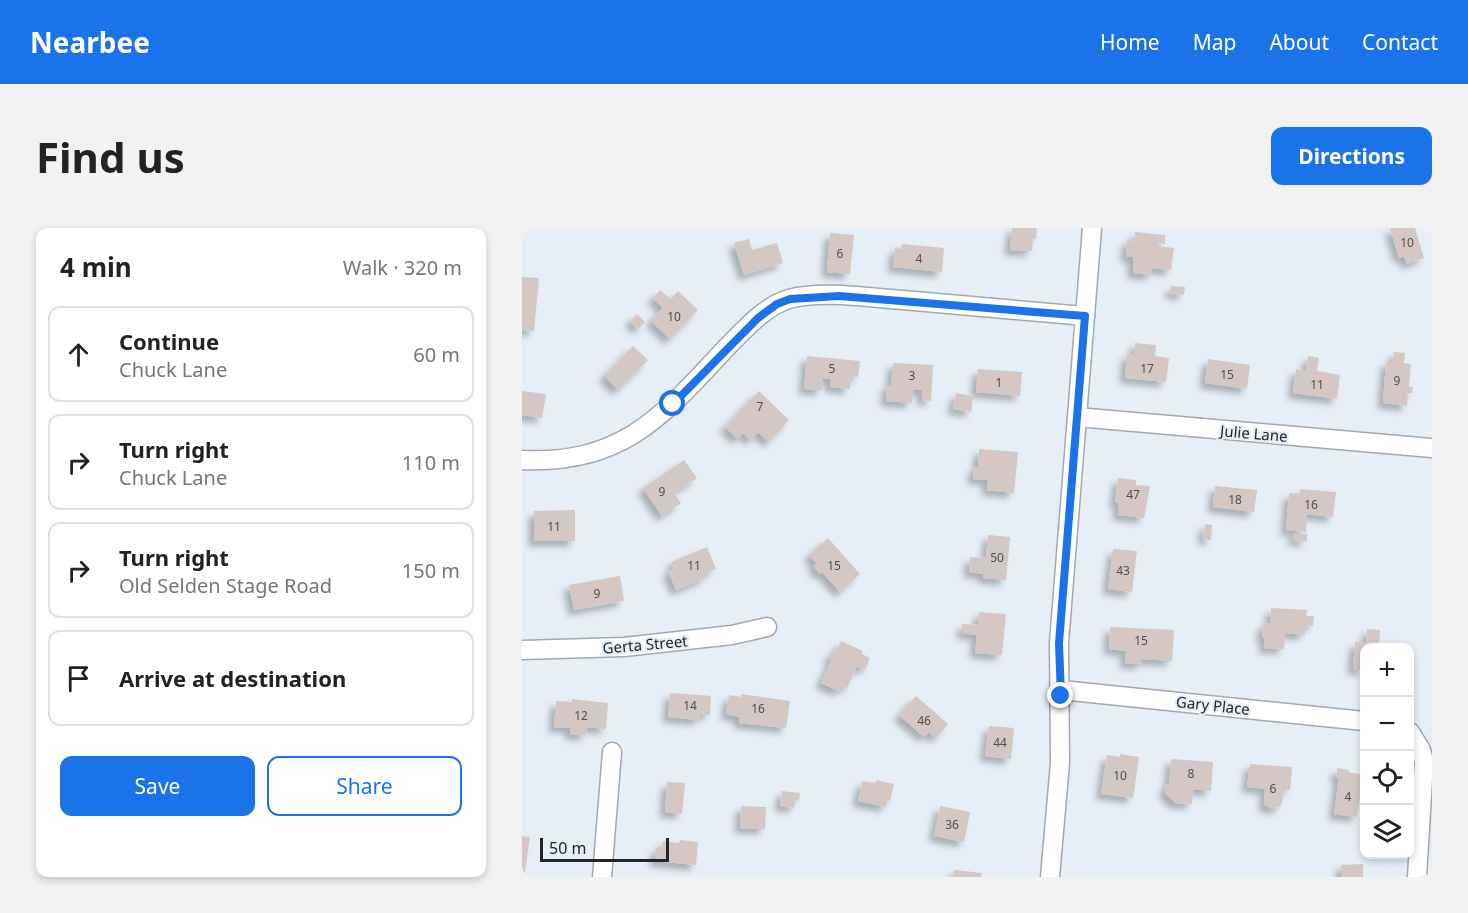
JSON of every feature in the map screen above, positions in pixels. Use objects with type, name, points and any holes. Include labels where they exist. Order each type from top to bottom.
[{"type":"street","points":[[1050,877],[1060,763],[1059,643],[1092,228]]},
{"type":"street","points":[[522,460],[550,461],[578,457],[611,446],[642,430],[673,404],[758,318],[777,304],[790,299],[839,296],[1085,316]]},
{"type":"street","name":"Julie Lane","points":[[1077,417],[1432,448]]},
{"type":"street","name":"Gerta Street","points":[[522,650],[624,647],[732,635],[767,627]]},
{"type":"street","name":"Gary Place","points":[[1061,690],[1360,720]]},
{"type":"street","points":[[1414,739],[1421,750],[1424,762],[1416,877]]},
{"type":"street","points":[[602,877],[612,752]]},
{"type":"building","points":[[1012,228],[1037,228],[1032,251],[1010,250]]},
{"type":"building","points":[[1390,228],[1415,228],[1424,258],[1407,264],[1404,256],[1399,258]]},
{"type":"building","points":[[1135,232],[1165,235],[1165,244],[1158,243],[1158,246],[1174,248],[1171,270],[1152,268],[1152,275],[1133,273],[1133,257],[1126,257],[1127,240],[1135,241]]},
{"type":"building","points":[[830,233],[854,235],[850,274],[827,272]]},
{"type":"building","points":[[749,239],[752,250],[777,243],[783,263],[744,275],[734,243]]},
{"type":"building","points":[[902,244],[944,248],[942,272],[893,267],[895,248],[901,249]]},
{"type":"building","points":[[522,277],[539,278],[534,331],[522,330]]},
{"type":"building","points":[[1171,286],[1185,287],[1184,295],[1170,293]]},
{"type":"building","points":[[660,290],[671,299],[678,291],[698,310],[670,339],[651,321],[663,308],[653,298]]},
{"type":"building","points":[[637,314],[645,322],[638,329],[630,321]]},
{"type":"building","points":[[1135,343],[1156,345],[1155,356],[1169,358],[1166,382],[1125,378],[1127,354],[1134,355]]},
{"type":"building","points":[[633,346],[648,360],[618,390],[604,376]]},
{"type":"building","points":[[1394,352],[1405,353],[1404,363],[1411,364],[1409,387],[1413,387],[1412,393],[1408,393],[1407,406],[1383,403],[1386,362],[1393,362]]},
{"type":"building","points":[[807,356],[860,361],[858,377],[851,376],[850,389],[830,387],[831,379],[823,378],[822,390],[804,389]]},
{"type":"building","points":[[1308,356],[1319,358],[1317,371],[1340,375],[1337,399],[1293,393],[1296,369],[1306,371]]},
{"type":"building","points":[[1208,359],[1250,365],[1247,389],[1205,383]]},
{"type":"building","points":[[893,363],[933,365],[931,401],[922,400],[923,390],[913,390],[912,403],[886,401],[887,385],[891,385]]},
{"type":"building","points":[[978,369],[1022,372],[1020,396],[976,392]]},
{"type":"building","points":[[522,391],[546,394],[542,418],[522,415]]},
{"type":"building","points":[[759,391],[789,420],[769,442],[758,432],[751,440],[743,433],[738,439],[725,427]]},
{"type":"building","points":[[956,393],[973,396],[971,412],[953,409]]},
{"type":"building","points":[[979,449],[1018,452],[1014,493],[987,490],[988,480],[973,479],[974,467],[978,467]]},
{"type":"building","points":[[684,460],[697,478],[674,493],[681,503],[662,516],[643,488]]},
{"type":"building","points":[[1118,478],[1136,480],[1136,485],[1150,486],[1144,518],[1118,515],[1119,503],[1115,502]]},
{"type":"building","points":[[1215,486],[1257,490],[1254,512],[1213,507]]},
{"type":"building","points":[[1300,489],[1336,492],[1333,517],[1307,514],[1306,532],[1286,530],[1289,493],[1300,494]]},
{"type":"building","points":[[575,510],[575,541],[534,541],[534,511]]},
{"type":"building","points":[[1205,524],[1212,525],[1211,540],[1203,539]]},
{"type":"building","points":[[1293,533],[1307,534],[1307,541],[1293,540]]},
{"type":"building","points":[[988,535],[1010,537],[1006,580],[983,578],[984,574],[969,572],[970,557],[986,558]]},
{"type":"building","points":[[828,538],[860,574],[840,592],[822,572],[820,574],[813,566],[817,564],[809,555]]},
{"type":"building","points":[[707,547],[716,569],[704,574],[706,578],[676,590],[668,571],[674,569],[671,562]]},
{"type":"building","points":[[1113,549],[1137,551],[1132,592],[1108,589]]},
{"type":"building","points":[[620,576],[624,601],[574,610],[569,585]]},
{"type":"building","points":[[1271,608],[1307,610],[1306,616],[1314,616],[1313,626],[1306,625],[1305,635],[1285,633],[1284,649],[1264,648],[1263,623],[1270,624]]},
{"type":"building","points":[[979,612],[1006,614],[1002,655],[975,653],[977,635],[962,633],[962,624],[978,625]]},
{"type":"building","points":[[1110,627],[1174,630],[1172,661],[1142,659],[1142,664],[1125,663],[1126,651],[1109,649]]},
{"type":"building","points":[[1367,629],[1380,630],[1379,643],[1366,643]]},
{"type":"building","points":[[841,641],[863,651],[862,654],[870,658],[865,670],[857,666],[847,688],[842,686],[839,691],[821,683],[832,659],[829,657],[832,651],[836,652]]},
{"type":"building","points":[[1355,642],[1366,643],[1360,643],[1360,670],[1353,669]]},
{"type":"building","points":[[670,693],[711,696],[710,715],[700,714],[699,720],[668,717]]},
{"type":"building","points":[[741,694],[790,701],[786,728],[739,723],[740,717],[726,714],[729,695],[741,697]]},
{"type":"building","points":[[916,696],[948,724],[936,738],[929,732],[924,737],[899,715]]},
{"type":"building","points":[[572,699],[608,703],[606,729],[587,727],[586,735],[570,734],[571,728],[554,727],[556,701],[572,702]]},
{"type":"building","points":[[989,726],[1014,728],[1011,759],[985,756]]},
{"type":"building","points":[[1120,754],[1139,757],[1133,798],[1101,794],[1107,755],[1120,757]]},
{"type":"building","points":[[1171,759],[1213,762],[1211,791],[1193,789],[1192,804],[1175,803],[1165,793],[1166,784],[1169,785]]},
{"type":"building","points":[[1250,764],[1292,767],[1290,790],[1284,791],[1281,806],[1273,809],[1264,805],[1265,789],[1247,787]]},
{"type":"building","points":[[1337,768],[1360,774],[1357,817],[1334,814],[1339,778],[1336,778]]},
{"type":"building","points":[[877,780],[894,784],[890,801],[887,800],[886,807],[858,801],[862,781],[876,783]]},
{"type":"building","points":[[667,782],[685,783],[682,814],[665,812]]},
{"type":"building","points":[[782,791],[800,793],[799,801],[795,800],[794,808],[780,806]]},
{"type":"building","points":[[741,806],[766,807],[765,829],[740,828]]},
{"type":"building","points":[[940,806],[970,812],[964,842],[934,836]]},
{"type":"building","points":[[522,836],[530,837],[524,877],[522,877]]},
{"type":"building","points":[[680,840],[698,842],[696,865],[655,861],[656,848],[662,849],[663,841],[679,843]]},
{"type":"building","points":[[1363,864],[1363,877],[1341,877],[1341,865]]},
{"type":"building","points":[[954,870],[982,873],[981,877],[953,877]]},
{"type":"route","points":[[673,404],[758,318],[777,304],[790,299],[867,297],[1085,316],[1059,643],[1061,696]]}]
